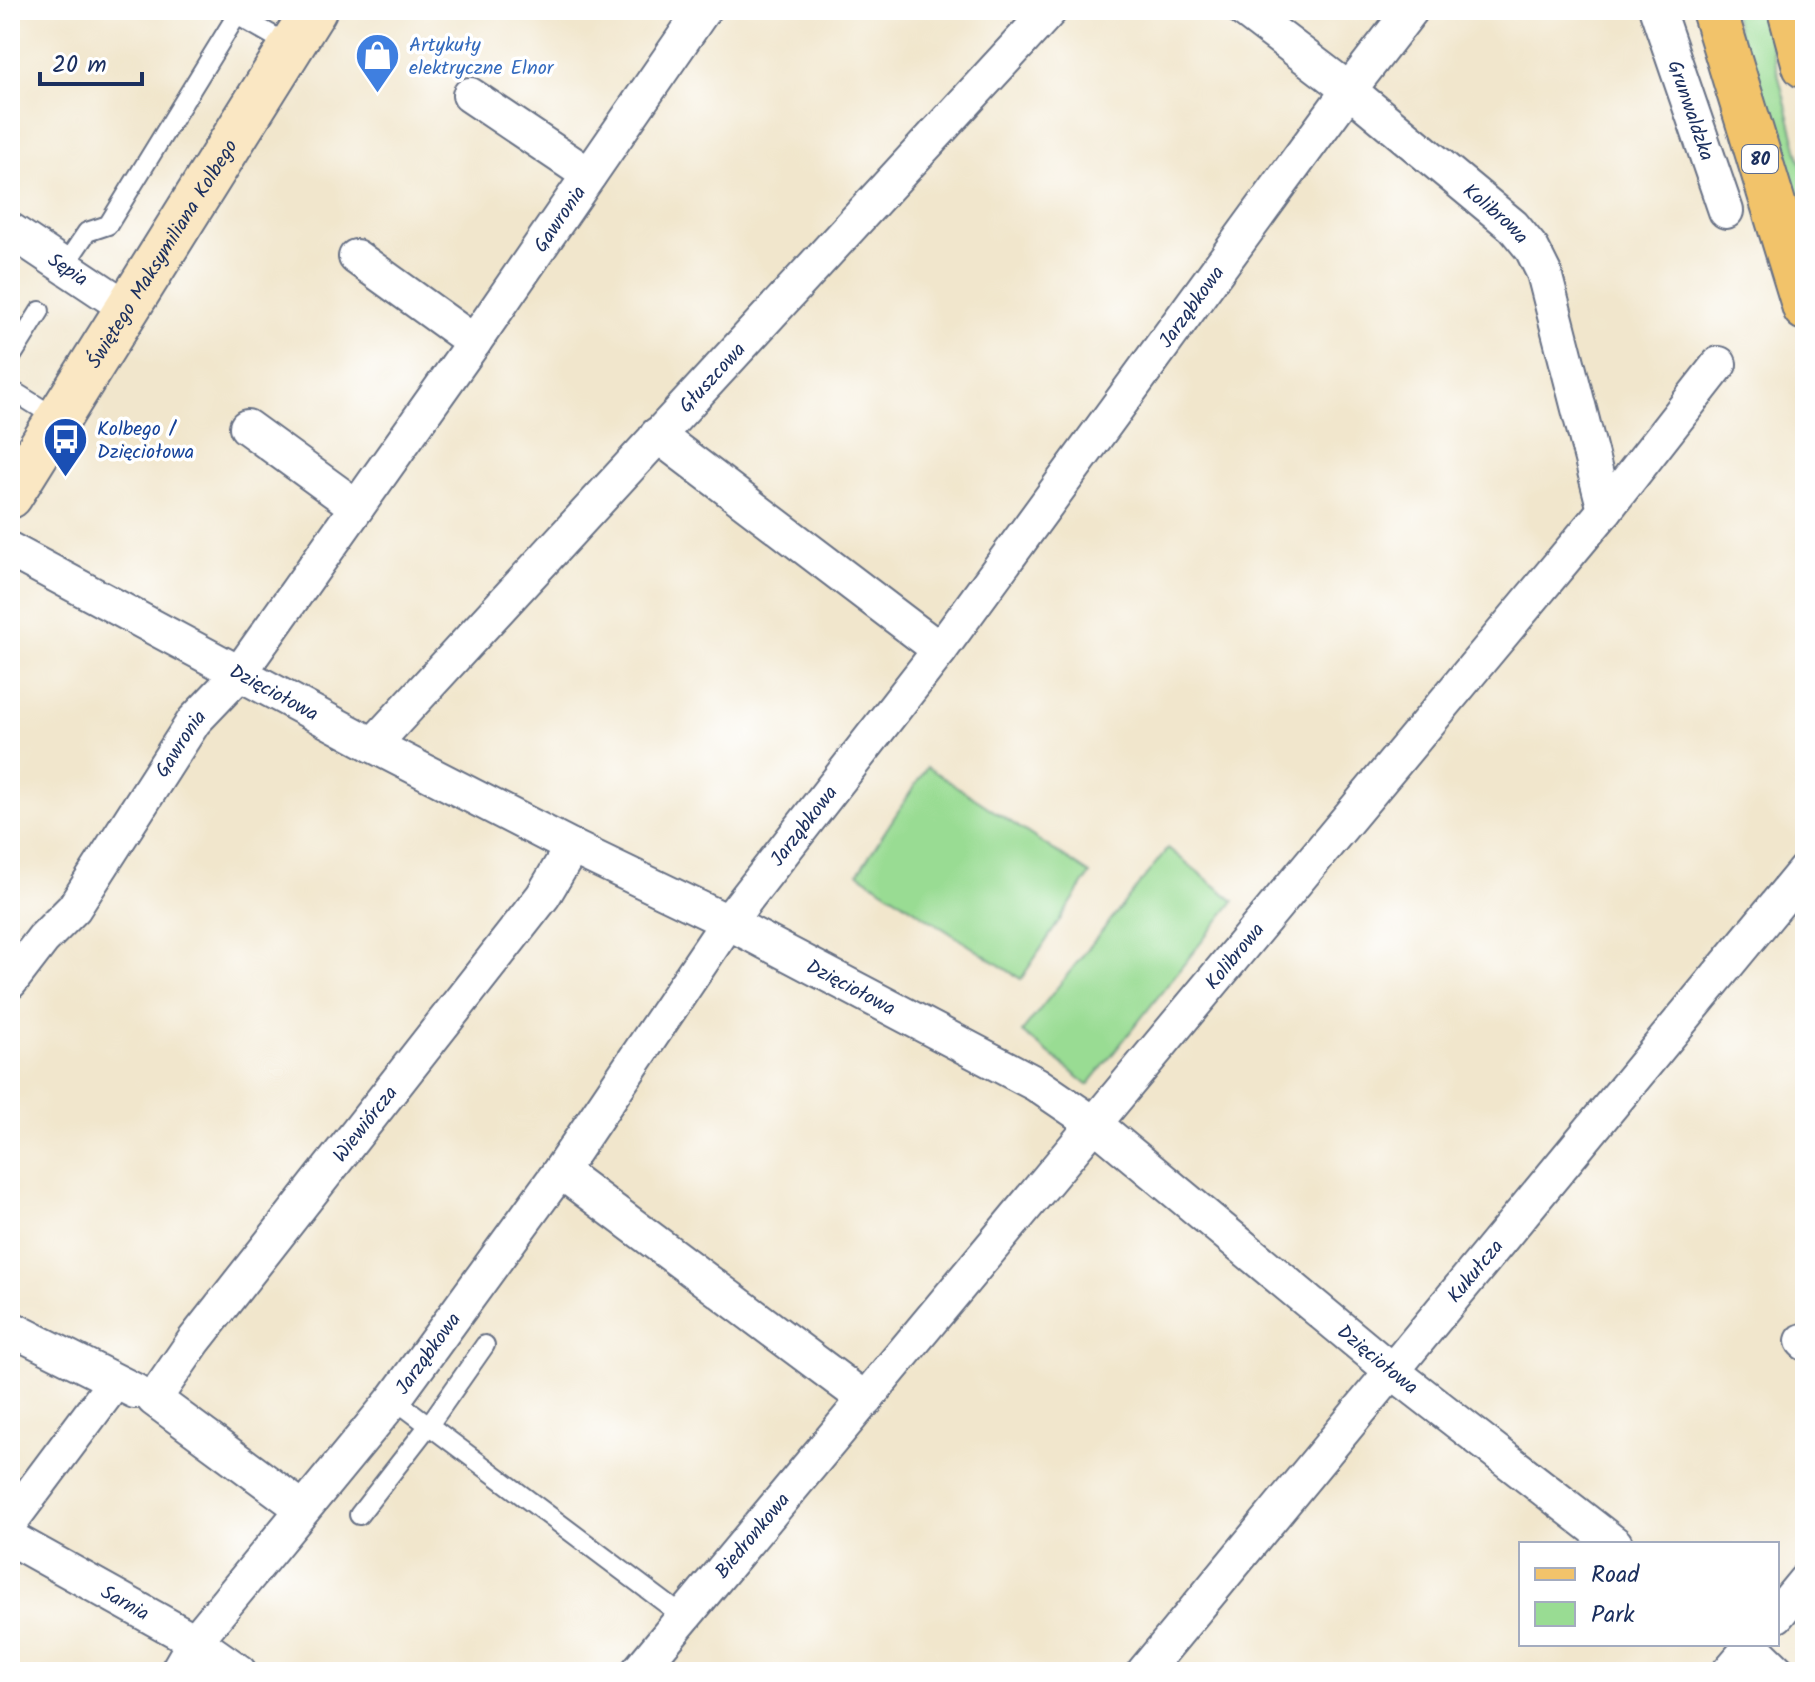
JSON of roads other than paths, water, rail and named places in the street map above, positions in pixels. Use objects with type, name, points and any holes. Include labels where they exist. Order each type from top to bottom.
[{"type":"main road","name":"Świętego Maksymiliana Kolbego","points":[[10,496],[314,10]]},
{"type":"main road","name":"80","points":[[1714,10],[1805,308]]},
{"type":"main road","points":[[1790,10],[1805,66]]},
{"type":"street","name":"Gawronia","points":[[10,982],[43,939],[74,908],[194,721],[238,675],[474,342],[703,10]]},
{"type":"street","name":"Głuszcowa","points":[[373,745],[1050,10]]},
{"type":"street","name":"Kolibrowa","points":[[1244,10],[1349,90],[1513,226],[1532,249],[1544,273],[1605,510]]},
{"type":"street","name":"Jarząbkowa","points":[[177,1672],[195,1641],[394,1399],[560,1171],[728,922],[940,650],[1349,90],[1411,10]]},
{"type":"street","name":"Grunwaldzka","points":[[1657,10],[1726,211]]},
{"type":"street","name":"Gawronia","points":[[470,95],[589,175]]},
{"type":"street","name":"Sępia","points":[[10,230],[127,308]]},
{"type":"street","points":[[356,257],[474,342]]},
{"type":"street","name":"Kolibrowa","points":[[866,1400],[1605,510],[1719,364]]},
{"type":"street","points":[[247,427],[357,507]]},
{"type":"street","points":[[657,435],[940,650]]},
{"type":"street","name":"Dzięciołowa","points":[[10,550],[238,675],[572,847],[728,922],[1036,1084],[1096,1125],[1392,1371],[1612,1542]]},
{"type":"street","name":"Wiewiórcza","points":[[154,1399],[194,1341],[543,896],[572,847]]},
{"type":"street","name":"Kukułcza","points":[[1144,1672],[1805,870]]},
{"type":"street","points":[[560,1171],[866,1400]]},
{"type":"street","points":[[10,1328],[114,1383],[154,1399],[303,1509]]},
{"type":"street","points":[[10,1522],[114,1383]]},
{"type":"street","name":"Biedronkowa","points":[[638,1672],[866,1400]]},
{"type":"street","name":"Sarnia","points":[[10,1538],[195,1641],[239,1672]]},
{"type":"street","points":[[1779,1613],[1805,1581]]},
{"type":"street","points":[[1729,1672],[1750,1646]]},
{"type":"street","points":[[1752,1646],[1778,1672]]},
{"type":"lane","points":[[64,266],[87,232],[108,225],[235,12],[266,34],[291,46]]},
{"type":"lane","points":[[10,359],[40,311]]},
{"type":"lane","points":[[10,389],[58,419]]},
{"type":"lane","points":[[359,1515],[429,1425],[485,1345]]},
{"type":"lane","points":[[394,1399],[684,1617]]},
{"type":"place","name":"Artykuły elektryczne Elnor","points":[[378,94]]},
{"type":"place","name":"Kolbego / Dzięciołowa","points":[[66,478]]}]
